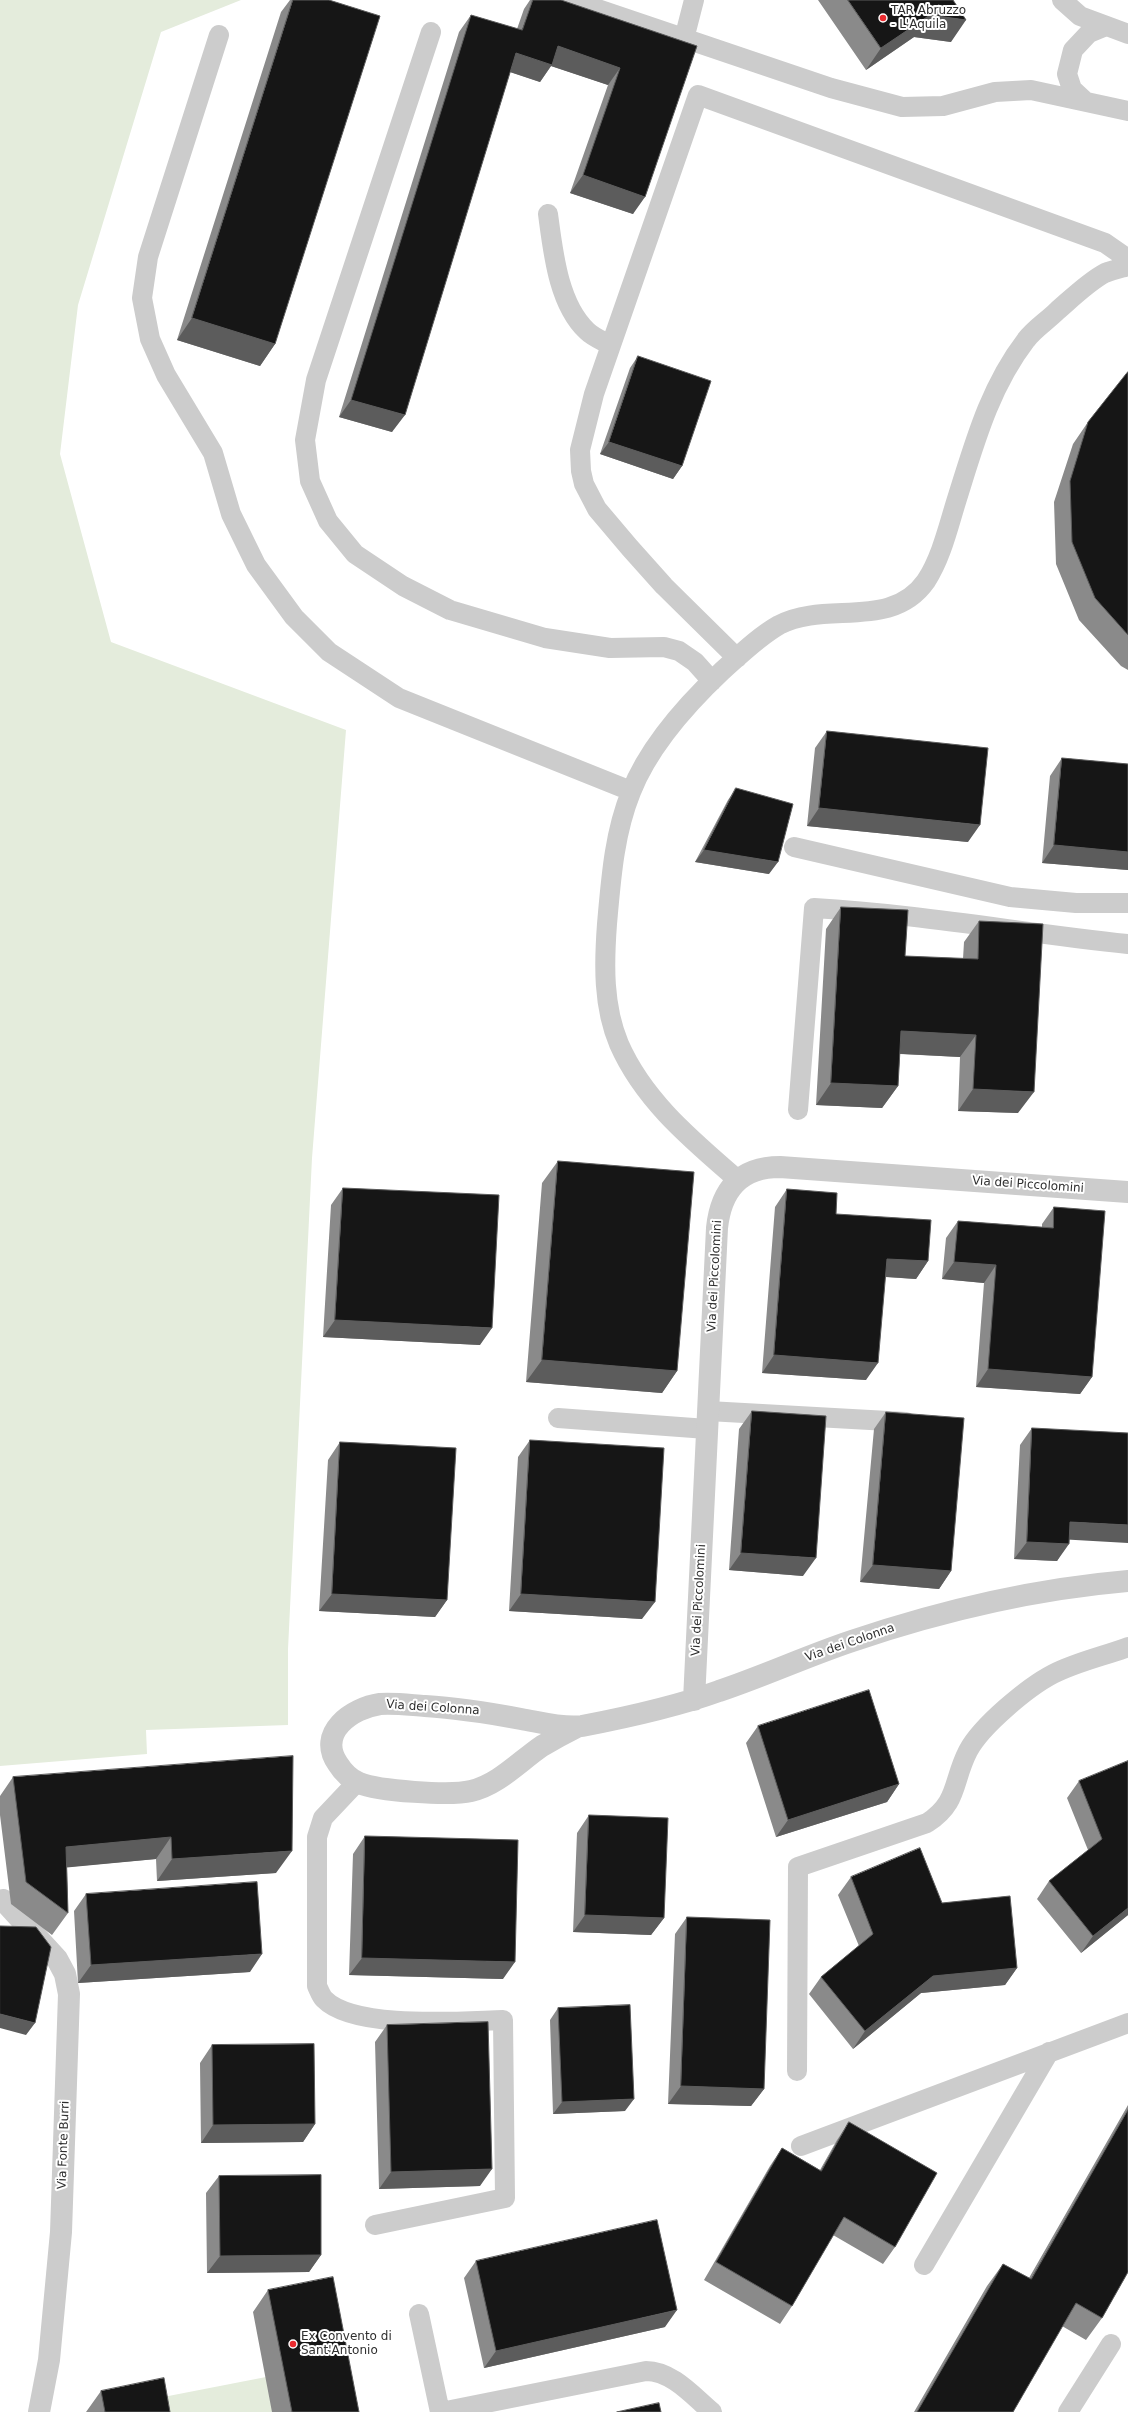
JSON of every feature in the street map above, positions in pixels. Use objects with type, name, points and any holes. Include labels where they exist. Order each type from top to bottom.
[{"type":"street","name":"Via dei Piccolomini","points":[[694,1700],[718,1215],[725,1196],[738,1180],[758,1169],[780,1167],[1128,1192]]},
{"type":"street","name":"Via dei Colonna","points":[[577,1727],[470,1709],[389,1703],[368,1706],[353,1713],[339,1723],[332,1734],[331,1748],[335,1760],[344,1772],[357,1782],[374,1786],[436,1793],[457,1793],[473,1790],[490,1784],[542,1746],[577,1727],[653,1711],[694,1700],[816,1653],[903,1625],[1041,1592],[1128,1581]]},
{"type":"street","name":"Via Fonte Burri","points":[[3,1900],[57,1959],[65,1974],[68,1994],[61,2232],[49,2360],[39,2412]]},
{"type":"lane","points":[[571,0],[831,88],[902,107],[943,106],[995,92],[1031,90],[1128,111]]},
{"type":"lane","points":[[684,39],[694,0]]},
{"type":"lane","points":[[1062,0],[1080,16],[1128,34]]},
{"type":"lane","points":[[1086,102],[1072,89],[1067,74],[1073,50],[1089,33],[1106,26]]},
{"type":"lane","points":[[431,32],[316,380],[305,440],[310,481],[313,488],[328,521],[355,554],[403,586],[450,610],[545,638],[610,648],[664,647],[680,650],[695,662],[712,681]]},
{"type":"lane","points":[[219,35],[148,257],[142,298],[150,338],[166,375],[213,454],[232,514],[256,565],[294,617],[329,652],[399,698],[631,791]]},
{"type":"lane","points":[[737,658],[664,586],[597,509],[584,484],[580,471],[580,450],[594,394],[698,95],[1105,243],[1128,259]]},
{"type":"lane","points":[[548,214],[556,266],[573,314],[587,332],[610,345]]},
{"type":"lane","points":[[738,1180],[658,1105],[634,1074],[613,1029],[607,996],[605,968],[610,887],[614,852],[631,791],[659,742],[712,681],[737,658],[780,624],[800,618],[893,608],[911,597],[925,582],[936,562],[975,440],[997,384],[1033,333],[1104,273],[1128,266]]},
{"type":"lane","points":[[794,847],[1010,897],[1076,903],[1128,903]]},
{"type":"lane","points":[[798,1110],[814,908],[877,912],[1047,936],[1128,944]]},
{"type":"lane","points":[[558,1418],[927,1423]]},
{"type":"lane","points":[[797,2072],[798,1867],[927,1823],[941,1814],[949,1804],[968,1751],[1000,1712],[1053,1674],[1128,1647]]},
{"type":"lane","points":[[357,1782],[323,1818],[317,1837],[317,1986],[323,1999],[332,2005],[350,2012],[387,2021],[503,2020],[504,2198],[375,2225]]},
{"type":"lane","points":[[801,2146],[1128,2023]]},
{"type":"lane","points":[[924,2265],[1049,2052]]},
{"type":"lane","points":[[419,2314],[440,2412],[646,2370],[669,2377],[712,2412]]},
{"type":"lane","points":[[1068,2412],[1111,2344]]},
{"type":"green space","points":[[0,0],[241,0],[161,32],[78,305],[60,454],[111,642],[346,730],[312,1158],[288,1649],[288,1725],[146,1730],[147,1754],[0,1766]]},
{"type":"green space","points":[[266,2377],[273,2412],[151,2412],[148,2400]]},
{"type":"building","points":[[293,0],[329,0],[380,16],[275,344],[192,318]]},
{"type":"building","points":[[533,0],[561,0],[697,46],[645,197],[583,175],[620,68],[558,46],[552,65],[516,53],[405,415],[351,400],[471,15],[522,30]]},
{"type":"building","points":[[848,0],[953,0],[966,20],[930,15],[881,48]]},
{"type":"building","points":[[638,356],[711,381],[682,466],[609,442]]},
{"type":"building","points":[[1128,372],[1128,635],[1095,598],[1072,542],[1070,481],[1088,422]]},
{"type":"building","points":[[827,731],[988,748],[980,825],[819,808]]},
{"type":"building","points":[[1062,758],[1128,764],[1128,852],[1054,845]]},
{"type":"building","points":[[736,788],[793,804],[778,862],[704,850]]},
{"type":"building","points":[[841,907],[908,910],[905,956],[978,959],[979,921],[1043,924],[1034,1092],[973,1089],[976,1035],[901,1031],[898,1086],[831,1083]]},
{"type":"building","points":[[558,1161],[694,1172],[677,1371],[542,1360]]},
{"type":"building","points":[[343,1188],[499,1195],[492,1328],[335,1320]]},
{"type":"building","points":[[787,1189],[837,1193],[836,1214],[931,1220],[928,1261],[887,1259],[878,1363],[774,1355]]},
{"type":"building","points":[[1054,1207],[1105,1211],[1092,1377],[988,1369],[996,1265],[954,1262],[958,1221],[1053,1228]]},
{"type":"building","points":[[752,1411],[826,1416],[816,1558],[741,1553]]},
{"type":"building","points":[[886,1412],[964,1418],[951,1571],[873,1565]]},
{"type":"building","points":[[1032,1428],[1128,1433],[1128,1525],[1070,1522],[1069,1544],[1027,1542]]},
{"type":"building","points":[[530,1440],[664,1448],[655,1602],[521,1594]]},
{"type":"building","points":[[340,1442],[456,1448],[447,1600],[332,1594]]},
{"type":"building","points":[[869,1690],[899,1784],[788,1820],[758,1726]]},
{"type":"building","points":[[293,1756],[292,1851],[172,1859],[171,1837],[66,1847],[68,1913],[26,1882],[13,1777]]},
{"type":"building","points":[[1128,1761],[1128,1908],[1093,1936],[1049,1881],[1102,1839],[1079,1781]]},
{"type":"building","points":[[589,1815],[668,1818],[664,1918],[585,1915]]},
{"type":"building","points":[[365,1836],[518,1840],[515,1962],[362,1958]]},
{"type":"building","points":[[920,1848],[942,1903],[1010,1896],[1017,1968],[933,1976],[865,2031],[821,1977],[873,1934],[851,1877]]},
{"type":"building","points":[[257,1882],[262,1954],[91,1965],[86,1894]]},
{"type":"building","points":[[687,1917],[770,1920],[764,2089],[681,2086]]},
{"type":"building","points":[[0,1926],[36,1927],[51,1947],[35,2023],[0,2014]]},
{"type":"building","points":[[630,2005],[634,2099],[562,2102],[558,2008]]},
{"type":"building","points":[[488,2022],[492,2169],[391,2172],[387,2025]]},
{"type":"building","points":[[314,2044],[315,2124],[213,2125],[212,2045]]},
{"type":"building","points":[[1128,2110],[1128,2272],[1102,2318],[1076,2303],[1013,2412],[917,2412],[1003,2264],[1031,2279]]},
{"type":"building","points":[[849,2122],[937,2173],[895,2247],[844,2217],[792,2306],[716,2262],[782,2148],[821,2171]]},
{"type":"building","points":[[321,2175],[321,2255],[220,2256],[219,2176]]},
{"type":"building","points":[[657,2220],[677,2310],[496,2351],[476,2261]]},
{"type":"building","points":[[333,2277],[359,2412],[292,2412],[268,2290]]},
{"type":"building","points":[[164,2378],[170,2412],[105,2412],[101,2391]]},
{"type":"building","points":[[659,2403],[661,2412],[617,2412]]},
{"type":"place","name":"TAR Abruzzo - L'Aquila","points":[[883,18]]},
{"type":"place","name":"Ex Convento di Sant'Antonio","points":[[293,2344]]}]
